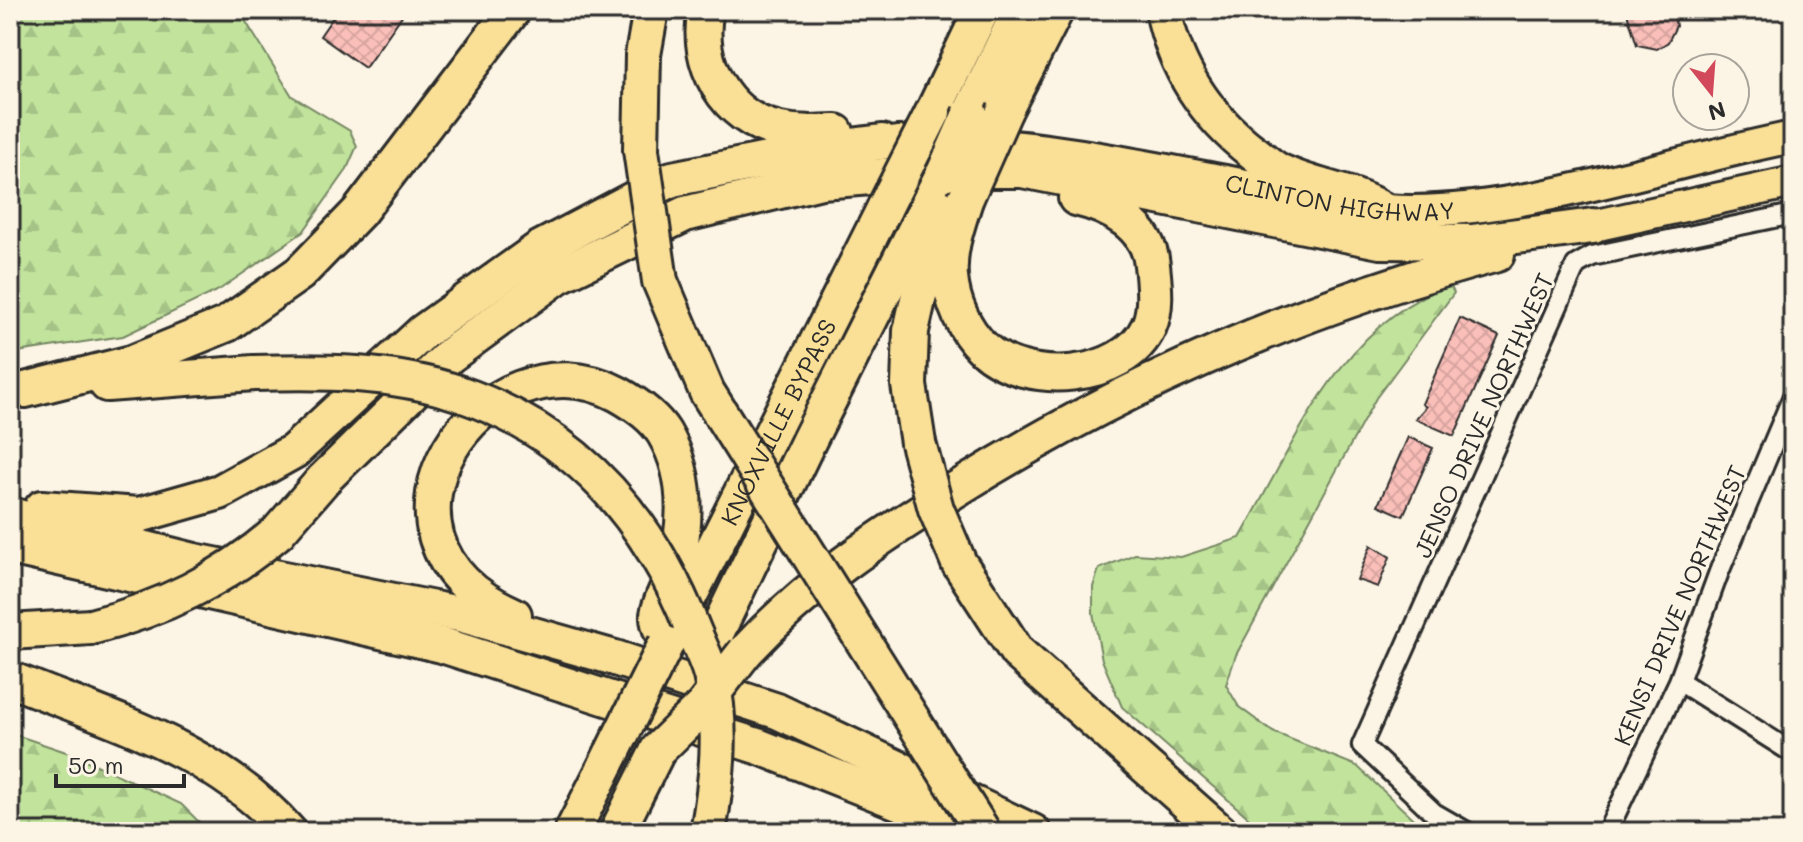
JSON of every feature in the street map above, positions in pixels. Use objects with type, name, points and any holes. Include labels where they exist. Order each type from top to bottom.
[{"type":"highway","points":[[17,389],[132,363],[227,324],[300,273],[359,212],[513,10]]},
{"type":"highway","points":[[651,10],[643,55],[641,150],[660,281],[707,392],[983,832]]},
{"type":"highway","points":[[706,10],[706,59],[729,102],[747,116],[777,130],[807,134],[858,131],[882,142]]},
{"type":"highway","points":[[933,112],[937,55],[955,10]]},
{"type":"highway","name":"KNOXVILLE BYPASS","points":[[572,832],[982,10]]},
{"type":"highway","name":"KNOXVILLE BYPASS","points":[[617,832],[944,195],[970,114],[1020,10]]},
{"type":"highway","points":[[1056,10],[1005,110],[944,195],[911,331],[909,385],[918,443],[936,509],[959,563],[1017,652],[1220,832]]},
{"type":"highway","points":[[1163,10],[1169,38],[1188,81],[1226,131],[1280,172],[1362,198],[1381,209]]},
{"type":"highway","name":"CLINTON HIGHWAY","points":[[882,142],[977,141],[1080,154],[1381,209],[1483,205],[1793,137]]},
{"type":"highway","points":[[10,503],[34,508],[139,515],[220,492],[294,451],[423,332],[539,249],[672,179],[813,151],[882,142]]},
{"type":"highway","points":[[944,195],[950,279],[959,315],[984,349],[1023,369],[1068,374],[1108,365],[1130,349],[1149,326],[1154,302],[1151,255],[1137,230],[1121,215],[1099,204],[1003,181],[985,169]]},
{"type":"highway","points":[[10,632],[91,627],[160,606],[228,572],[278,532],[324,479],[449,356],[558,276],[700,211],[821,181],[985,169],[1022,170],[1380,241],[1472,242],[1593,226],[1793,182]]},
{"type":"highway","points":[[654,759],[786,608],[863,547],[1025,446],[1153,378],[1301,315],[1441,269],[1574,237],[1593,226]]},
{"type":"highway","points":[[17,389],[344,370],[458,393],[541,431],[622,500],[673,577],[711,676],[719,770],[708,832]]},
{"type":"highway","points":[[615,658],[484,602],[452,570],[436,530],[431,495],[446,449],[469,422],[515,391],[553,380],[597,383],[634,402],[663,432],[682,480],[685,522],[675,570],[658,616],[666,644]]},
{"type":"highway","points":[[10,515],[194,561],[459,614],[615,658],[777,711],[1033,832]]},
{"type":"highway","points":[[10,547],[442,645],[760,747],[974,832]]},
{"type":"highway","points":[[10,679],[179,747],[244,788],[289,832]]},
{"type":"street","name":"JENSO DRIVE NORTHWEST","points":[[1467,832],[1434,813],[1362,745],[1576,265],[1592,256],[1793,214]]},
{"type":"street","name":"KENSI DRIVE NORTHWEST","points":[[1607,832],[1679,681],[1719,572],[1793,396]]},
{"type":"street","points":[[1679,681],[1793,753]]},
{"type":"green space","points":[[10,10],[247,10],[243,17],[292,96],[350,131],[357,146],[346,171],[303,232],[219,290],[123,336],[10,353]]},
{"type":"green space","points":[[1450,285],[1454,293],[1376,398],[1236,655],[1226,685],[1239,707],[1273,732],[1357,766],[1427,832],[1265,832],[1122,707],[1102,660],[1093,613],[1093,587],[1099,569],[1135,554],[1181,557],[1240,538],[1301,427],[1350,357],[1379,327],[1412,303]]},
{"type":"green space","points":[[10,733],[75,755],[181,804],[209,832],[10,832]]},
{"type":"building","points":[[338,10],[406,10],[365,68],[320,36]]},
{"type":"building","points":[[1626,10],[1673,10],[1676,26],[1668,42],[1657,49],[1637,45]]},
{"type":"building","points":[[1460,318],[1499,336],[1454,436],[1415,419],[1426,407],[1422,404]]},
{"type":"building","points":[[1408,437],[1433,448],[1403,516],[1378,505]]},
{"type":"building","points":[[1371,545],[1390,557],[1378,587],[1357,580]]}]
